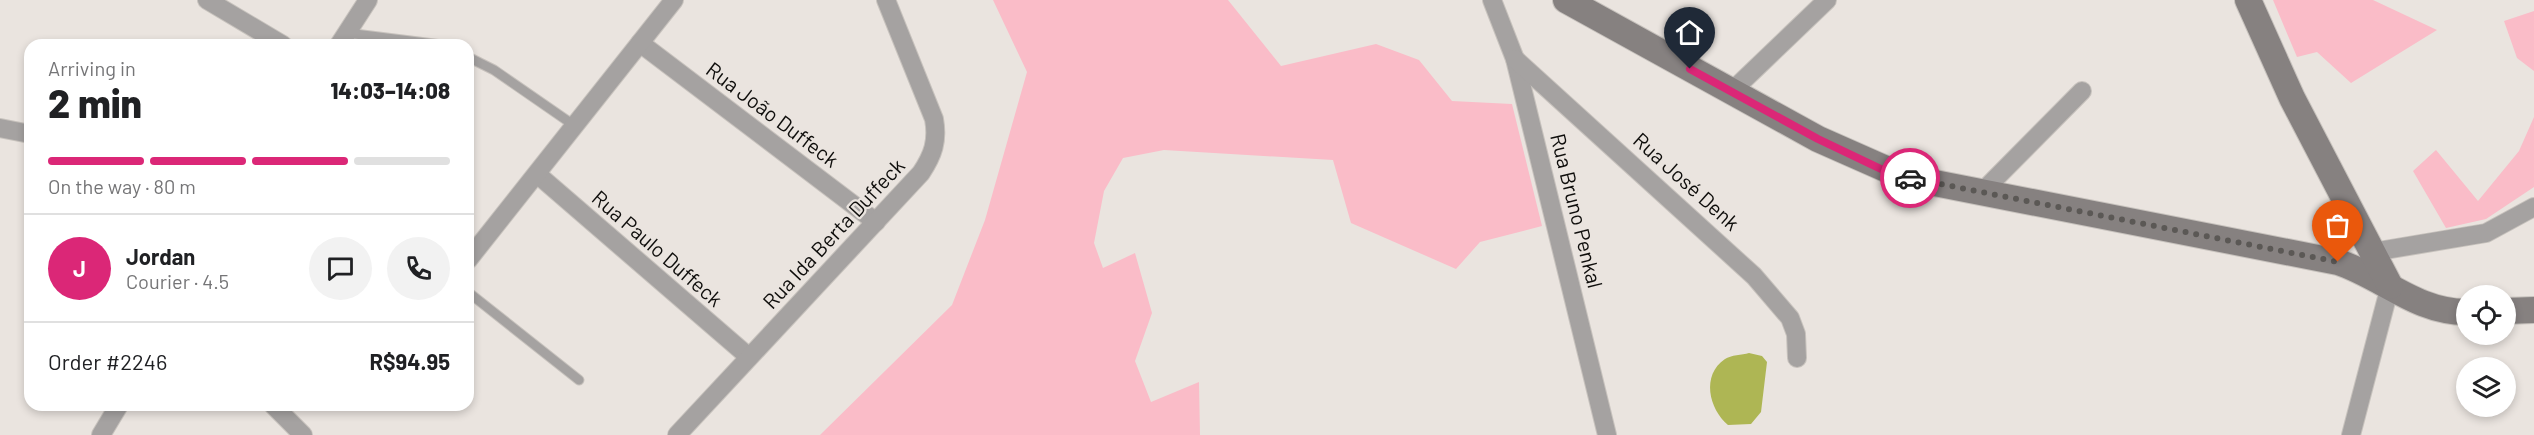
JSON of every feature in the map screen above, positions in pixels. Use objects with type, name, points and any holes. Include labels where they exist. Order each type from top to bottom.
[{"type":"main road","points":[[1566,0],[1818,139],[1883,170],[1981,194],[2314,256],[2356,268],[2390,286],[2413,302],[2431,309],[2456,311]]},
{"type":"main road","points":[[2248,0],[2297,108],[2390,286]]},
{"type":"main road","points":[[2516,311],[2534,310]]},
{"type":"street","points":[[207,0],[273,39]]},
{"type":"street","points":[[343,39],[368,0]]},
{"type":"street","points":[[474,253],[674,0]]},
{"type":"street","name":"Rua Ida Berta Duffeck","points":[[676,435],[921,173],[934,151],[937,135],[934,119],[886,0]]},
{"type":"street","name":"Rua Bruno Penkal","points":[[1492,0],[1515,59],[1607,435]]},
{"type":"street","points":[[1731,92],[1827,0]]},
{"type":"street","name":"Rua João Duffeck","points":[[640,43],[876,222]]},
{"type":"street","name":"Rua José Denk","points":[[1515,59],[1754,276],[1790,318],[1796,334],[1797,358]]},
{"type":"street","points":[[1981,194],[2082,91]]},
{"type":"street","points":[[0,128],[24,133]]},
{"type":"street","name":"Rua Paulo Duffeck","points":[[537,174],[749,357]]},
{"type":"street","points":[[2373,252],[2486,233],[2534,207]]},
{"type":"street","points":[[2351,435],[2390,286]]},
{"type":"street","points":[[101,435],[115,411]]},
{"type":"street","points":[[279,411],[303,435]]},
{"type":"lane","points":[[474,60],[494,70],[575,126]]},
{"type":"lane","points":[[474,297],[579,380]]},
{"type":"shaded area","points":[[993,0],[1228,0],[1281,66],[1376,44],[1419,60],[1452,101],[1512,104],[1542,226],[1480,242],[1456,269],[1351,223],[1333,160],[1164,150],[1123,158],[1104,191],[1094,243],[1103,268],[1135,253],[1152,313],[1135,361],[1151,402],[1199,382],[1200,435],[820,435],[952,305],[985,220],[1027,72]]},
{"type":"shaded area","points":[[2273,0],[2373,0],[2437,30],[2351,83],[2317,52],[2297,57]]},
{"type":"shaded area","points":[[2534,11],[2534,71],[2517,58],[2504,21]]},
{"type":"shaded area","points":[[2534,117],[2534,187],[2486,219],[2446,228],[2413,171],[2436,150],[2478,201],[2519,151]]},
{"type":"shaded area","points":[[1749,353],[1762,356],[1767,362],[1761,412],[1751,424],[1728,425],[1721,418],[1712,401],[1710,383],[1717,366],[1725,359]]},
{"type":"way so far","points":[[1910,178],[1981,194],[2338,262]]},
{"type":"route","points":[[1690,69],[1858,159],[1910,178]]}]
